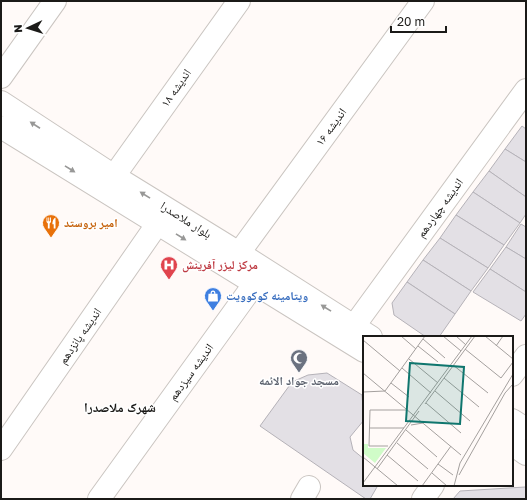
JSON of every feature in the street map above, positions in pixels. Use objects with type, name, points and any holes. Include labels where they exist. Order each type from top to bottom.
[{"type":"street","points":[[1,77],[55,1]]},
{"type":"street","name":"اندیشه ۱۸","points":[[114,176],[239,1]]},
{"type":"street","name":"اندیشه ۱۶","points":[[238,253],[423,1]]},
{"type":"street","name":"اندیشه چهاردهم","points":[[362,332],[526,90]]},
{"type":"street","name":"بلوار ملاصدرا","points":[[1,102],[114,176],[362,332]]},
{"type":"street","name":"بلوار ملاصدرا","points":[[1,127],[363,350]]},
{"type":"street","name":"اندیشه پانزدهم","points":[[1,449],[158,224]]},
{"type":"street","name":"اندیشه سیزدهم","points":[[99,499],[255,283]]},
{"type":"street","points":[[513,355],[526,348]]},
{"type":"street","points":[[513,374],[526,356]]},
{"type":"street","points":[[513,421],[526,429]]},
{"type":"street","points":[[513,445],[526,454]]},
{"type":"street","points":[[513,455],[526,458]]},
{"type":"building","points":[[522,126],[526,129],[526,162],[505,149]]},
{"type":"building","points":[[505,149],[526,162],[526,197],[489,171]]},
{"type":"building","points":[[489,171],[526,197],[526,214],[520,223],[473,192]]},
{"type":"building","points":[[473,192],[520,223],[504,245],[456,215]]},
{"type":"building","points":[[456,215],[504,245],[488,268],[440,238]]},
{"type":"building","points":[[521,224],[526,227],[526,259],[506,247]]},
{"type":"building","points":[[440,238],[488,268],[471,291],[423,260]]},
{"type":"building","points":[[506,247],[526,259],[526,292],[490,269]]},
{"type":"building","points":[[423,260],[471,291],[455,314],[407,282]]},
{"type":"building","points":[[490,269],[526,292],[526,314],[521,321],[473,292]]},
{"type":"building","points":[[407,282],[455,314],[440,336],[425,336],[394,315],[392,303]]},
{"type":"building","points":[[327,373],[362,395],[363,421],[350,437],[353,450],[363,458],[363,486],[377,486],[370,499],[366,499],[260,426],[292,382],[308,375]]},
{"type":"building","points":[[525,487],[526,499],[453,499],[460,491]]},
{"type":"place","name":"امیر بروستد","points":[[51,238]]},
{"type":"place","name":"مرکز لیزر آفرینش","points":[[169,280]]},
{"type":"place","name":"ویتامینه کوکوویت","points":[[213,311]]},
{"type":"place","name":"مسجد جواد الائمه","points":[[299,373]]},
{"type":"district","name":"شهرک ملاصدرا","points":[[120,407]]}]
